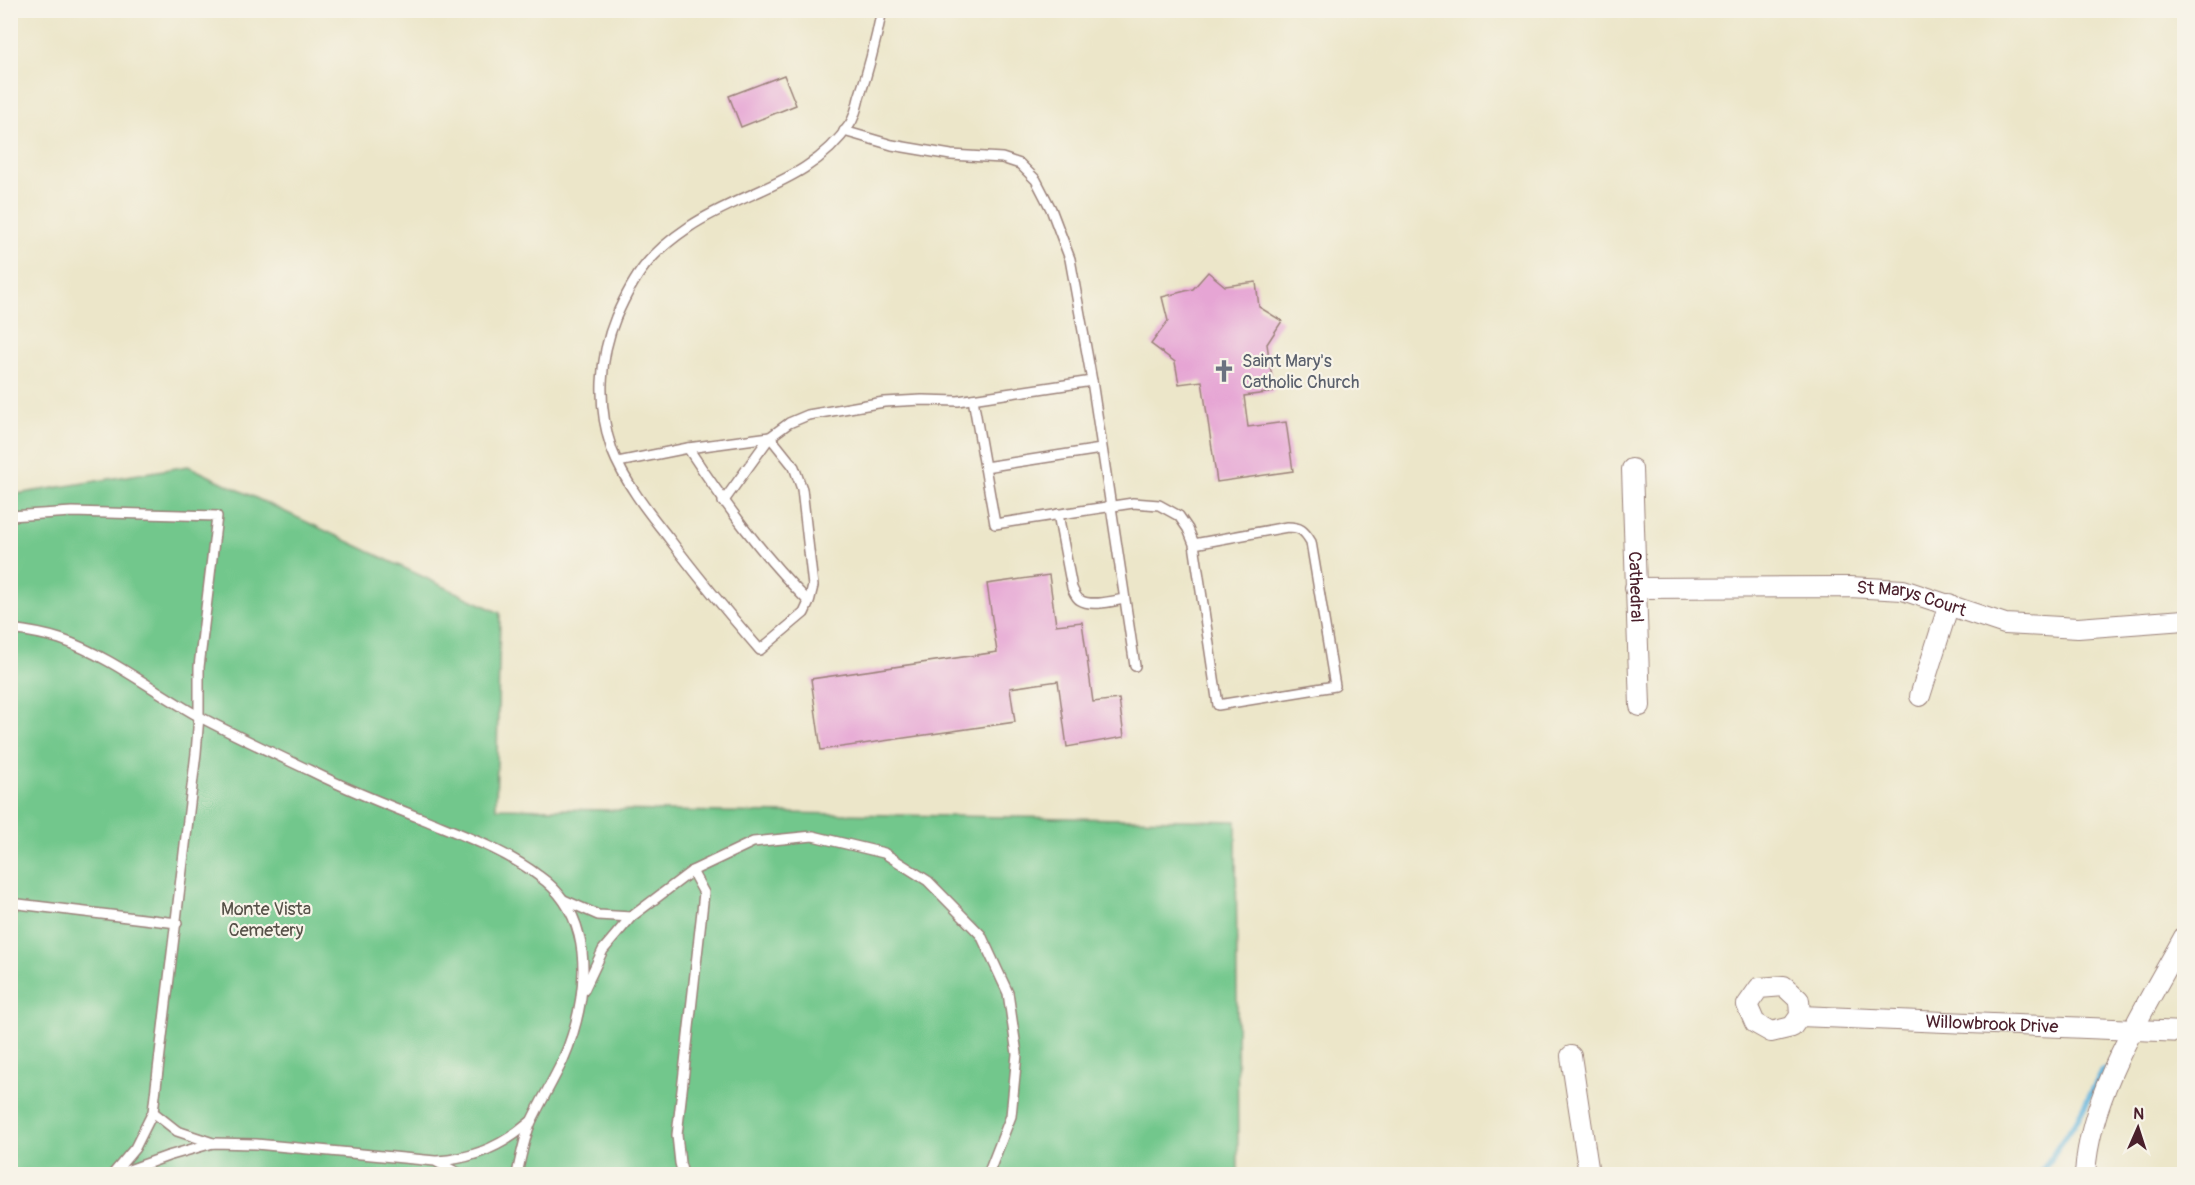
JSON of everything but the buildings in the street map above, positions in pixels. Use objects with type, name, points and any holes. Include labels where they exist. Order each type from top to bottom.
[{"type":"street","name":"Cathedral","points":[[1632,469],[1640,706]]},
{"type":"street","name":"St Marys Court","points":[[1635,588],[1850,587],[1903,590],[2005,624],[2078,628],[2184,620]]},
{"type":"street","points":[[1920,696],[1948,604]]},
{"type":"street","points":[[2085,1174],[2092,1133],[2105,1089],[2133,1030],[2184,938]]},
{"type":"street","name":"Willowbrook Drive","points":[[1800,1016],[2184,1032]]},
{"type":"street","points":[[1571,1056],[1589,1174]]},
{"type":"lane","points":[[770,437],[794,467],[802,489],[813,586],[804,613],[760,650],[706,587],[649,513],[618,462],[605,422],[602,384],[605,348],[627,293],[642,266],[664,246],[690,226],[739,199],[792,176],[828,152],[852,122],[869,70],[882,10]]},
{"type":"lane","points":[[844,131],[892,146],[1002,158],[1020,165],[1036,180],[1051,209],[1070,259],[1092,381],[1135,666]]},
{"type":"lane","points":[[723,502],[770,437],[798,419],[837,409],[884,402],[958,401],[1092,381]]},
{"type":"lane","points":[[973,399],[995,524],[1133,503],[1159,505],[1179,516],[1194,544],[1218,705],[1335,686],[1311,542],[1305,531],[1297,527],[1287,527],[1194,544]]},
{"type":"lane","points":[[618,462],[687,448],[770,437]]},
{"type":"lane","points":[[687,448],[723,502],[790,584],[809,602]]},
{"type":"lane","points":[[985,467],[1101,449]]},
{"type":"lane","points":[[10,516],[72,512],[217,516],[199,667],[199,716],[177,923],[153,1112],[135,1148],[113,1174]]},
{"type":"lane","points":[[1058,514],[1072,588],[1076,596],[1088,603],[1124,599]]},
{"type":"lane","points":[[10,628],[60,639],[94,654],[199,716],[313,772],[511,857],[540,877],[564,900],[598,915],[631,917]]},
{"type":"lane","points":[[581,997],[603,950],[631,917],[692,871],[753,842],[813,836],[884,853],[928,881],[981,935],[1008,993],[1017,1054],[1011,1116],[987,1174]]},
{"type":"lane","points":[[683,1174],[677,1135],[704,893],[692,871]]},
{"type":"lane","points":[[517,1174],[521,1153],[532,1121],[563,1059],[576,1021],[581,997],[582,959],[579,936],[564,900]]},
{"type":"lane","points":[[10,903],[177,923]]},
{"type":"lane","points":[[153,1112],[177,1131],[213,1143]]},
{"type":"lane","points":[[118,1174],[168,1155],[213,1143],[256,1144],[435,1161],[455,1160],[494,1147],[512,1138],[532,1121]]},
{"type":"lane","points":[[435,1161],[460,1174]]},
{"type":"green space","name":"Monte Vista Cemetery","points":[[188,466],[500,613],[496,808],[1236,821],[1238,1174],[11,1174],[11,495]]},
{"type":"waterway","points":[[2040,1174],[2078,1118],[2103,1070]]},
{"type":"place","name":"Saint Mary's Catholic Church","points":[[1224,371]]}]
